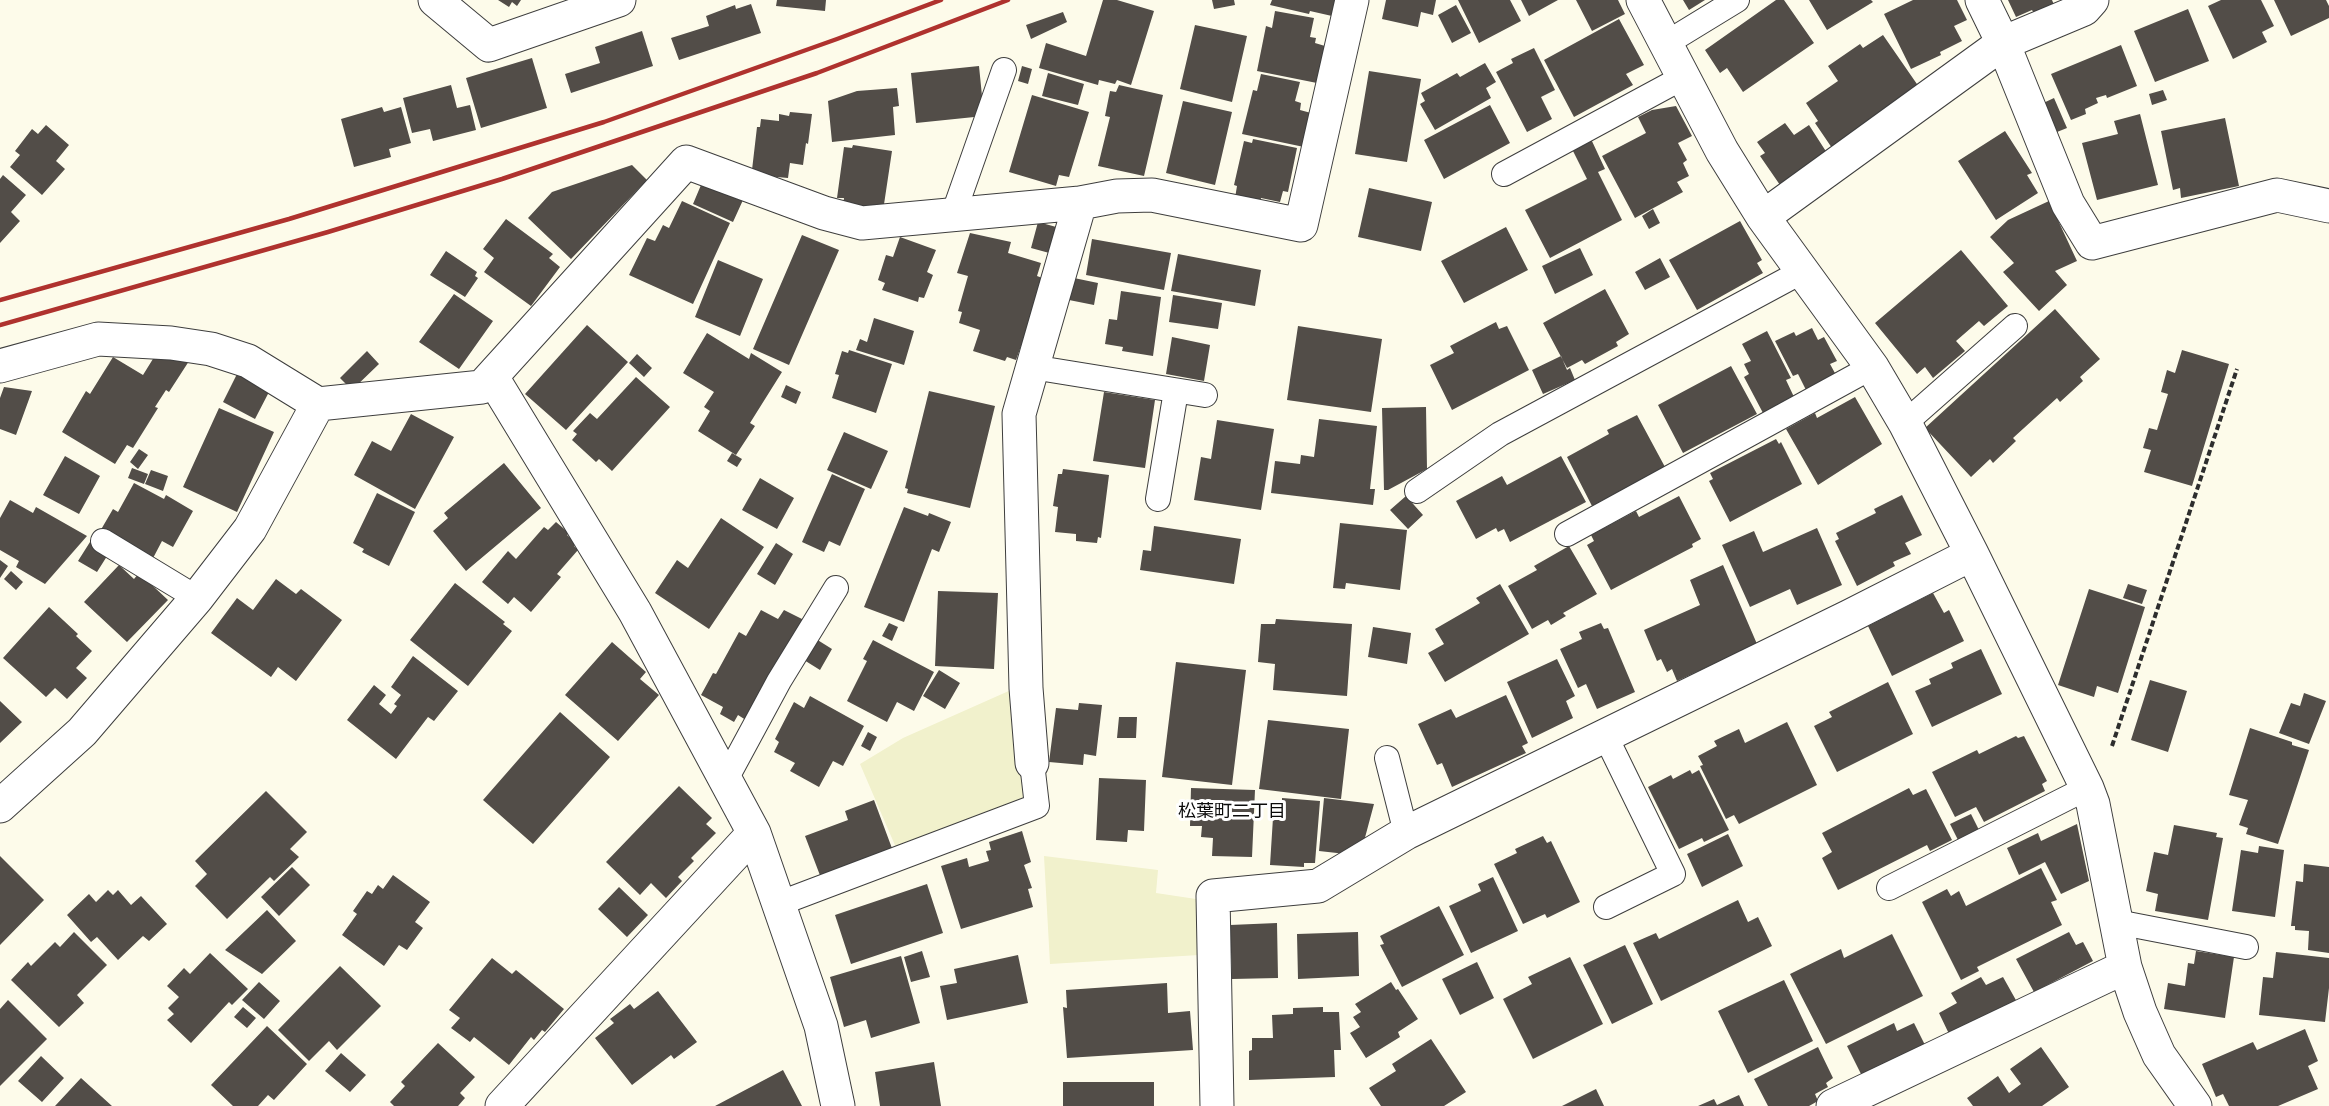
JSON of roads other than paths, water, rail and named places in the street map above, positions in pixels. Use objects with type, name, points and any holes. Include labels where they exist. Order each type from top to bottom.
[{"type":"street","points":[[435,0],[489,45],[619,0]]},
{"type":"street","points":[[0,366],[98,339],[171,343],[211,349],[248,361],[318,404],[482,387],[686,162],[824,213],[862,223],[1080,203],[1117,196],[1152,195],[1301,225],[1352,0]]},
{"type":"street","points":[[1643,0],[1722,151],[1763,217],[1872,367],[1905,423],[1972,554],[2087,788],[2093,804],[2126,967],[2140,1012],[2160,1055],[2195,1106]]},
{"type":"street","points":[[1982,0],[2003,43],[2068,204],[2092,243],[2277,195],[2329,206]]},
{"type":"street","points":[[1763,217],[2003,43],[2084,9],[2092,0]]},
{"type":"street","points":[[1032,763],[1026,688],[1018,414],[1080,203]]},
{"type":"street","points":[[492,377],[635,612],[754,833],[821,1026],[838,1106]]},
{"type":"street","points":[[0,806],[82,732],[197,598],[250,529],[318,404]]},
{"type":"street","points":[[1217,1106],[1213,896],[1318,886],[1406,833],[1972,554]]},
{"type":"street","points":[[502,1106],[754,833]]},
{"type":"street","points":[[1833,1106],[2126,967]]},
{"type":"lane","points":[[1665,44],[1737,0]]},
{"type":"lane","points":[[953,215],[1004,70]]},
{"type":"lane","points":[[1504,174],[1682,78]]},
{"type":"lane","points":[[1417,491],[1500,434],[1801,272]]},
{"type":"lane","points":[[1905,423],[2015,326]]},
{"type":"lane","points":[[1032,367],[1205,395]]},
{"type":"lane","points":[[1567,534],[1872,367]]},
{"type":"lane","points":[[1158,499],[1176,391]]},
{"type":"lane","points":[[103,541],[197,598]]},
{"type":"lane","points":[[725,781],[779,681],[836,588]]},
{"type":"lane","points":[[1605,735],[1673,874],[1606,907]]},
{"type":"lane","points":[[1387,758],[1406,833]]},
{"type":"lane","points":[[778,904],[1037,806],[1032,763]]},
{"type":"lane","points":[[1889,888],[2087,788]]},
{"type":"lane","points":[[2117,922],[2246,947]]},
{"type":"railway","points":[[0,300],[289,219],[604,122],[941,0]]},
{"type":"railway","points":[[0,325],[328,232],[502,179],[817,73],[1008,0]]},
{"type":"district","name":"松葉町二丁目","points":[[1232,812]]}]
